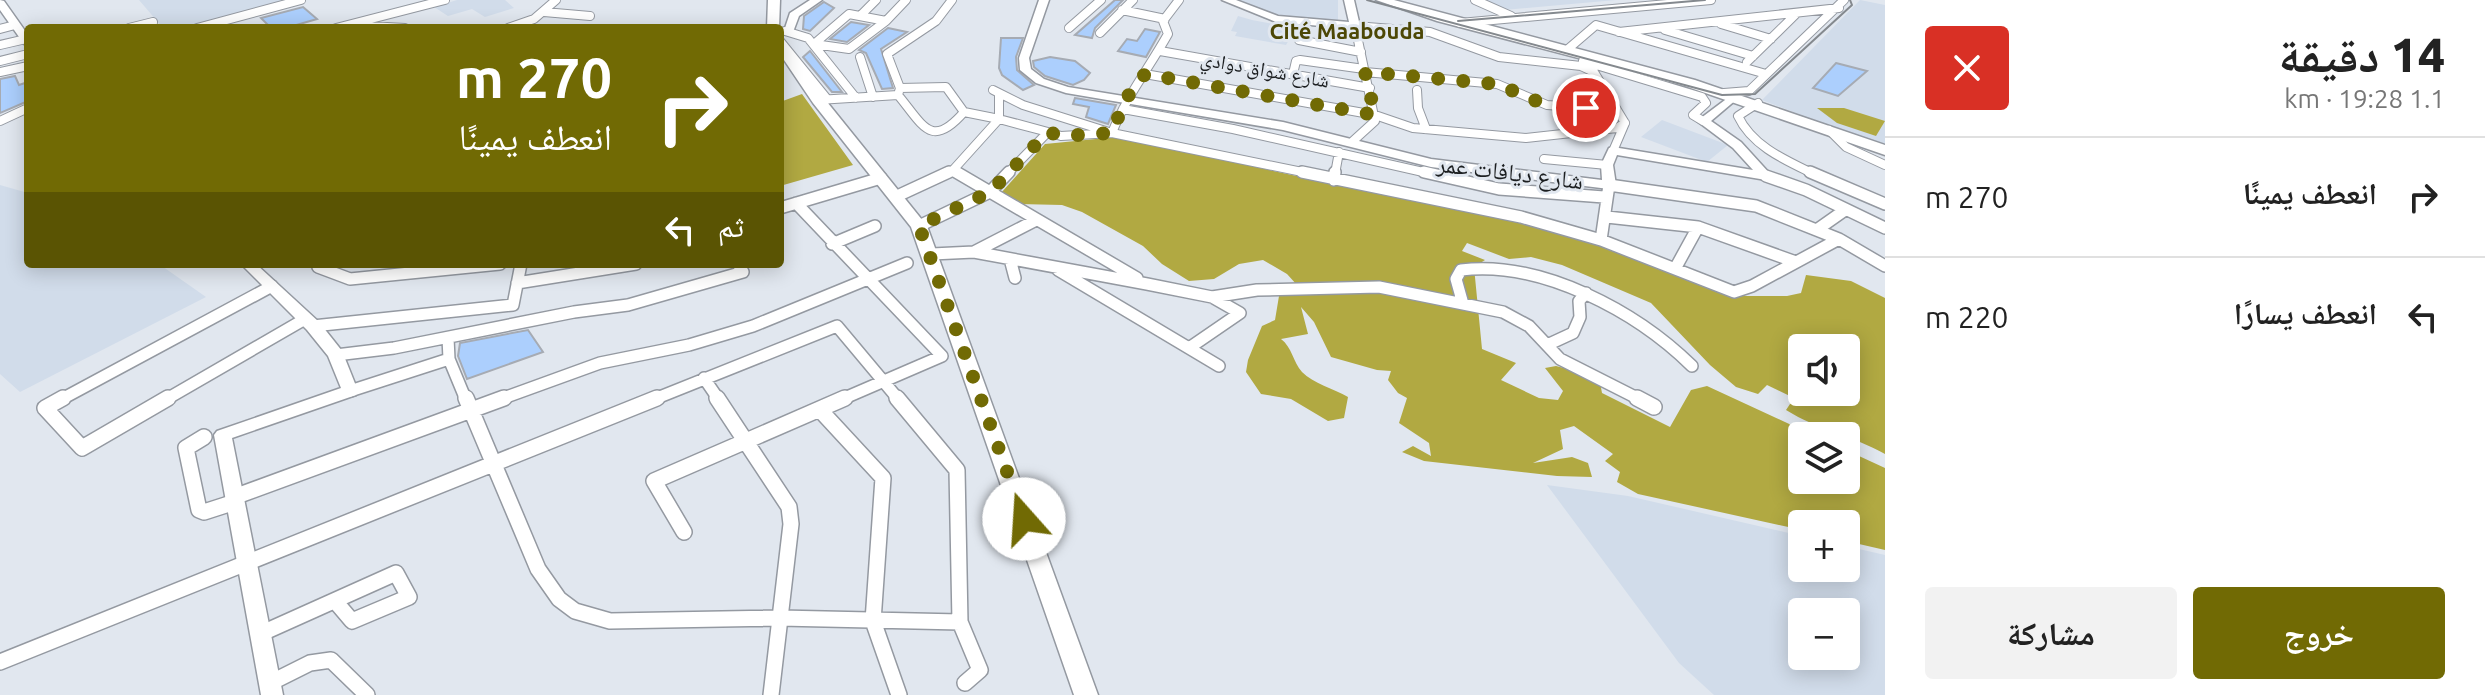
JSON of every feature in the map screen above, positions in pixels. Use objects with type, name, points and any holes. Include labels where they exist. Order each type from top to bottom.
[{"type":"main road","points":[[774,0],[778,24]]},
{"type":"main road","points":[[1382,0],[1456,23],[1743,98],[1885,150]]},
{"type":"main road","points":[[784,41],[823,100],[919,226],[932,254],[1086,695]]},
{"type":"street","points":[[212,24],[301,0]]},
{"type":"street","points":[[352,24],[445,0]]},
{"type":"street","points":[[517,24],[544,12],[556,0]]},
{"type":"street","points":[[784,32],[792,27],[790,20],[794,15],[817,0]]},
{"type":"street","points":[[861,15],[876,0]]},
{"type":"street","points":[[813,44],[849,49],[886,21],[906,0]]},
{"type":"street","points":[[952,0],[936,21],[887,54],[899,92],[928,129],[937,133],[945,131],[964,112]]},
{"type":"street","name":"شارع ديافات عمر","points":[[1044,0],[1024,58],[1026,70],[1051,86],[1124,105],[1283,126],[1353,141],[1431,163],[1552,178],[1606,191],[1756,206],[1818,229],[1885,266]]},
{"type":"street","points":[[1069,28],[1101,0]]},
{"type":"street","points":[[1100,33],[1133,0]]},
{"type":"street","points":[[1112,133],[1124,105],[1160,51],[1168,34],[1165,19],[1179,0]]},
{"type":"street","points":[[1227,0],[1276,19],[1430,32],[1499,57],[1581,66],[1594,72],[1625,123]]},
{"type":"street","points":[[1349,0],[1375,115],[1375,121],[1353,141]]},
{"type":"street","points":[[1475,0],[1511,16]]},
{"type":"street","points":[[1456,23],[1711,0]]},
{"type":"street","points":[[0,4],[8,21],[24,38]]},
{"type":"street","points":[[1619,32],[1796,14],[1841,4]]},
{"type":"street","points":[[1703,121],[1743,98],[1841,4]]},
{"type":"street","points":[[1122,10],[1165,19]]},
{"type":"street","points":[[544,12],[590,16]]},
{"type":"street","points":[[1742,67],[1796,14]]},
{"type":"street","points":[[813,44],[847,15],[886,21]]},
{"type":"street","points":[[0,29],[8,21]]},
{"type":"street","points":[[145,24],[153,22]]},
{"type":"street","points":[[1714,22],[1771,39]]},
{"type":"street","points":[[1766,74],[1596,25],[1566,52],[1702,97],[1706,103],[1693,115],[1737,145],[1766,176]]},
{"type":"street","points":[[1658,28],[1753,56]]},
{"type":"street","points":[[784,35],[804,36],[856,98]]},
{"type":"street","points":[[1299,40],[1361,52]]},
{"type":"street","points":[[0,45],[24,41]]},
{"type":"street","name":"شارع شواق دوادي","points":[[1160,51],[1370,88]]},
{"type":"street","points":[[0,61],[24,55]]},
{"type":"street","points":[[860,57],[873,97]]},
{"type":"street","points":[[1293,74],[1296,61],[1300,60],[1365,71],[1497,84],[1547,105],[1617,110]]},
{"type":"street","points":[[0,72],[24,67]]},
{"type":"street","points":[[1145,74],[1375,115],[1399,125],[1426,129],[1513,137],[1617,128],[1625,123]]},
{"type":"street","points":[[823,100],[946,87],[964,112],[1061,136],[1112,133]]},
{"type":"street","points":[[1417,90],[1418,108],[1426,129]]},
{"type":"street","points":[[895,197],[953,170],[999,119],[996,92],[1023,105],[1112,133],[1521,217],[1601,240],[1734,292],[1839,239]]},
{"type":"street","points":[[1743,98],[1740,123],[1744,131],[1781,156],[1885,204]]},
{"type":"street","points":[[1124,105],[1499,189],[1606,191]]},
{"type":"street","points":[[0,121],[24,110]]},
{"type":"street","points":[[1601,240],[1607,217],[1607,165],[1625,123]]},
{"type":"street","points":[[1740,123],[1794,155],[1885,196]]},
{"type":"street","points":[[1829,130],[1846,147],[1885,165]]},
{"type":"street","points":[[919,226],[990,192],[1048,132]]},
{"type":"street","points":[[1540,136],[1544,159],[1552,178]]},
{"type":"street","points":[[1613,151],[1766,176],[1806,190],[1885,228]]},
{"type":"street","points":[[1334,180],[1339,152]]},
{"type":"street","points":[[1781,156],[1794,155]]},
{"type":"street","points":[[1544,159],[1607,165]]},
{"type":"street","points":[[953,170],[1147,284]]},
{"type":"street","points":[[784,207],[881,178]]},
{"type":"street","points":[[684,532],[654,481],[942,356],[867,281],[796,203]]},
{"type":"street","points":[[1818,229],[1845,210]]},
{"type":"street","points":[[1607,217],[1698,227],[1796,262]]},
{"type":"street","points":[[974,252],[1036,220]]},
{"type":"street","points":[[832,244],[875,226]]},
{"type":"street","points":[[1676,267],[1698,227]]},
{"type":"street","points":[[932,254],[974,252],[1147,284],[1212,297],[1240,313],[1189,348]]},
{"type":"street","points":[[1010,259],[1015,278]]},
{"type":"street","points":[[204,437],[186,448],[199,510],[204,512],[471,410],[633,353],[678,347],[730,333],[907,263]]},
{"type":"street","points":[[1052,267],[1219,366]]},
{"type":"street","points":[[1463,304],[1457,273],[1481,267],[1551,282],[1624,310],[1653,329],[1692,366]]},
{"type":"street","points":[[255,268],[309,322],[336,355],[350,391]]},
{"type":"street","points":[[321,268],[350,279],[460,268]]},
{"type":"street","points":[[350,279],[353,268]]},
{"type":"street","points":[[272,286],[45,408],[82,448],[309,322],[513,305],[520,268]]},
{"type":"street","points":[[517,283],[611,268]]},
{"type":"street","points":[[336,355],[448,338],[649,300],[743,272],[740,268]]},
{"type":"street","points":[[1212,297],[1257,290],[1367,286],[1463,304],[1518,318],[1560,359],[1654,407]]},
{"type":"street","points":[[1547,345],[1573,333],[1580,317],[1577,306],[1586,293]]},
{"type":"street","points":[[0,662],[837,326],[957,470],[960,622],[980,670],[965,683]]},
{"type":"street","points":[[448,338],[449,359],[538,569],[550,591],[566,607],[585,617],[610,621],[780,618],[960,622]]},
{"type":"street","points":[[367,695],[331,660],[310,663],[271,689],[223,435],[449,359]]},
{"type":"street","points":[[704,378],[789,507],[791,524],[771,695]]},
{"type":"street","points":[[821,411],[883,478],[873,621],[899,695]]},
{"type":"street","points":[[260,634],[335,601]]},
{"type":"shaded area","points":[[139,0],[293,0],[201,24],[160,24]]},
{"type":"shaded area","points":[[457,0],[505,0],[514,8],[485,17],[472,9],[448,16],[434,7]]},
{"type":"shaded area","points":[[1238,0],[1338,0],[1338,22],[1270,16]]},
{"type":"shaded area","points":[[1481,0],[1616,0],[1504,10]]},
{"type":"shaded area","points":[[1860,0],[1885,5],[1885,147],[1762,100]]},
{"type":"shaded area","points":[[1238,16],[1296,28],[1286,45],[1235,36],[1237,32],[1231,31]]},
{"type":"shaded area","points":[[802,94],[853,165],[784,185],[784,101]]},
{"type":"shaded area","points":[[1817,108],[1844,108],[1885,121],[1876,136],[1837,123]]},
{"type":"shaded area","points":[[1662,120],[1728,145],[1707,162],[1641,137]]},
{"type":"shaded area","points":[[1116,137],[1348,187],[1438,201],[1595,241],[1738,296],[1801,293],[1806,275],[1851,281],[1885,298],[1885,454],[1860,442],[1860,422],[1808,422],[1786,410],[1789,406],[1860,406],[1860,334],[1788,334],[1788,395],[1767,385],[1758,394],[1736,387],[1710,365],[1651,303],[1562,265],[1531,257],[1509,259],[1467,243],[1462,251],[1485,260],[1474,267],[1482,349],[1516,363],[1501,380],[1539,398],[1558,400],[1563,391],[1545,368],[1556,366],[1599,377],[1602,393],[1670,427],[1691,390],[1707,386],[1788,424],[1788,494],[1860,494],[1860,456],[1885,468],[1885,550],[1860,544],[1860,510],[1788,510],[1788,527],[1638,494],[1617,482],[1620,472],[1605,461],[1613,454],[1574,426],[1560,430],[1563,449],[1533,463],[1572,457],[1588,463],[1592,477],[1424,461],[1402,452],[1413,446],[1431,456],[1429,443],[1399,423],[1407,398],[1398,393],[1388,380],[1391,371],[1331,357],[1314,322],[1301,307],[1308,334],[1281,339],[1302,372],[1348,397],[1344,418],[1328,421],[1291,399],[1261,394],[1246,372],[1248,360],[1262,326],[1275,320],[1279,296],[1297,285],[1287,274],[1263,260],[1239,264],[1214,279],[1189,281],[1162,264],[1143,246],[1082,212],[1062,205],[1019,204],[1001,193],[1045,144]]},
{"type":"shaded area","points":[[0,185],[24,192],[24,268],[165,268],[206,297],[20,392],[0,374]]},
{"type":"shaded area","points":[[1547,485],[1628,496],[1788,533],[1788,582],[1860,582],[1860,549],[1885,555],[1885,695],[1714,695],[1679,663]]},
{"type":"building","points":[[1115,0],[1123,0],[1095,28],[1092,38],[1075,35]]},
{"type":"building","points":[[824,2],[834,8],[810,31],[803,29],[804,16]]},
{"type":"building","points":[[303,7],[317,19],[300,24],[267,24],[261,18]]},
{"type":"building","points":[[851,22],[869,25],[847,42],[830,39]]},
{"type":"building","points":[[888,28],[907,32],[881,49],[893,88],[882,89],[866,53],[859,50]]},
{"type":"building","points":[[1145,29],[1160,32],[1146,57],[1118,51],[1127,39],[1137,41]]},
{"type":"building","points":[[1001,38],[1023,38],[1016,57],[1017,70],[1034,85],[1023,90],[1002,75],[999,68]]},
{"type":"building","points":[[810,51],[842,92],[832,92],[803,57]]},
{"type":"building","points":[[1050,57],[1075,61],[1090,73],[1073,85],[1045,76],[1034,67],[1033,61]]},
{"type":"building","points":[[1836,63],[1867,71],[1838,96],[1813,88]]},
{"type":"building","points":[[15,76],[19,85],[24,83],[24,103],[0,113],[0,79]]},
{"type":"building","points":[[1075,98],[1116,105],[1108,124],[1086,117],[1089,107],[1073,104]]},
{"type":"building","points":[[528,330],[543,352],[467,379],[458,356],[460,343]]},
{"type":"tram line","points":[[1367,0],[1722,95],[1755,94],[1852,5],[1850,0]]},
{"type":"tram line","points":[[1458,21],[1705,0]]},
{"type":"district","name":"Cité Maabouda","points":[[1347,30]]},
{"type":"route","points":[[1024,519],[932,254],[919,226],[990,192],[1048,132],[1061,136],[1112,133],[1125,100],[1145,74],[1375,115],[1365,72],[1497,84],[1541,103],[1586,108]]}]
